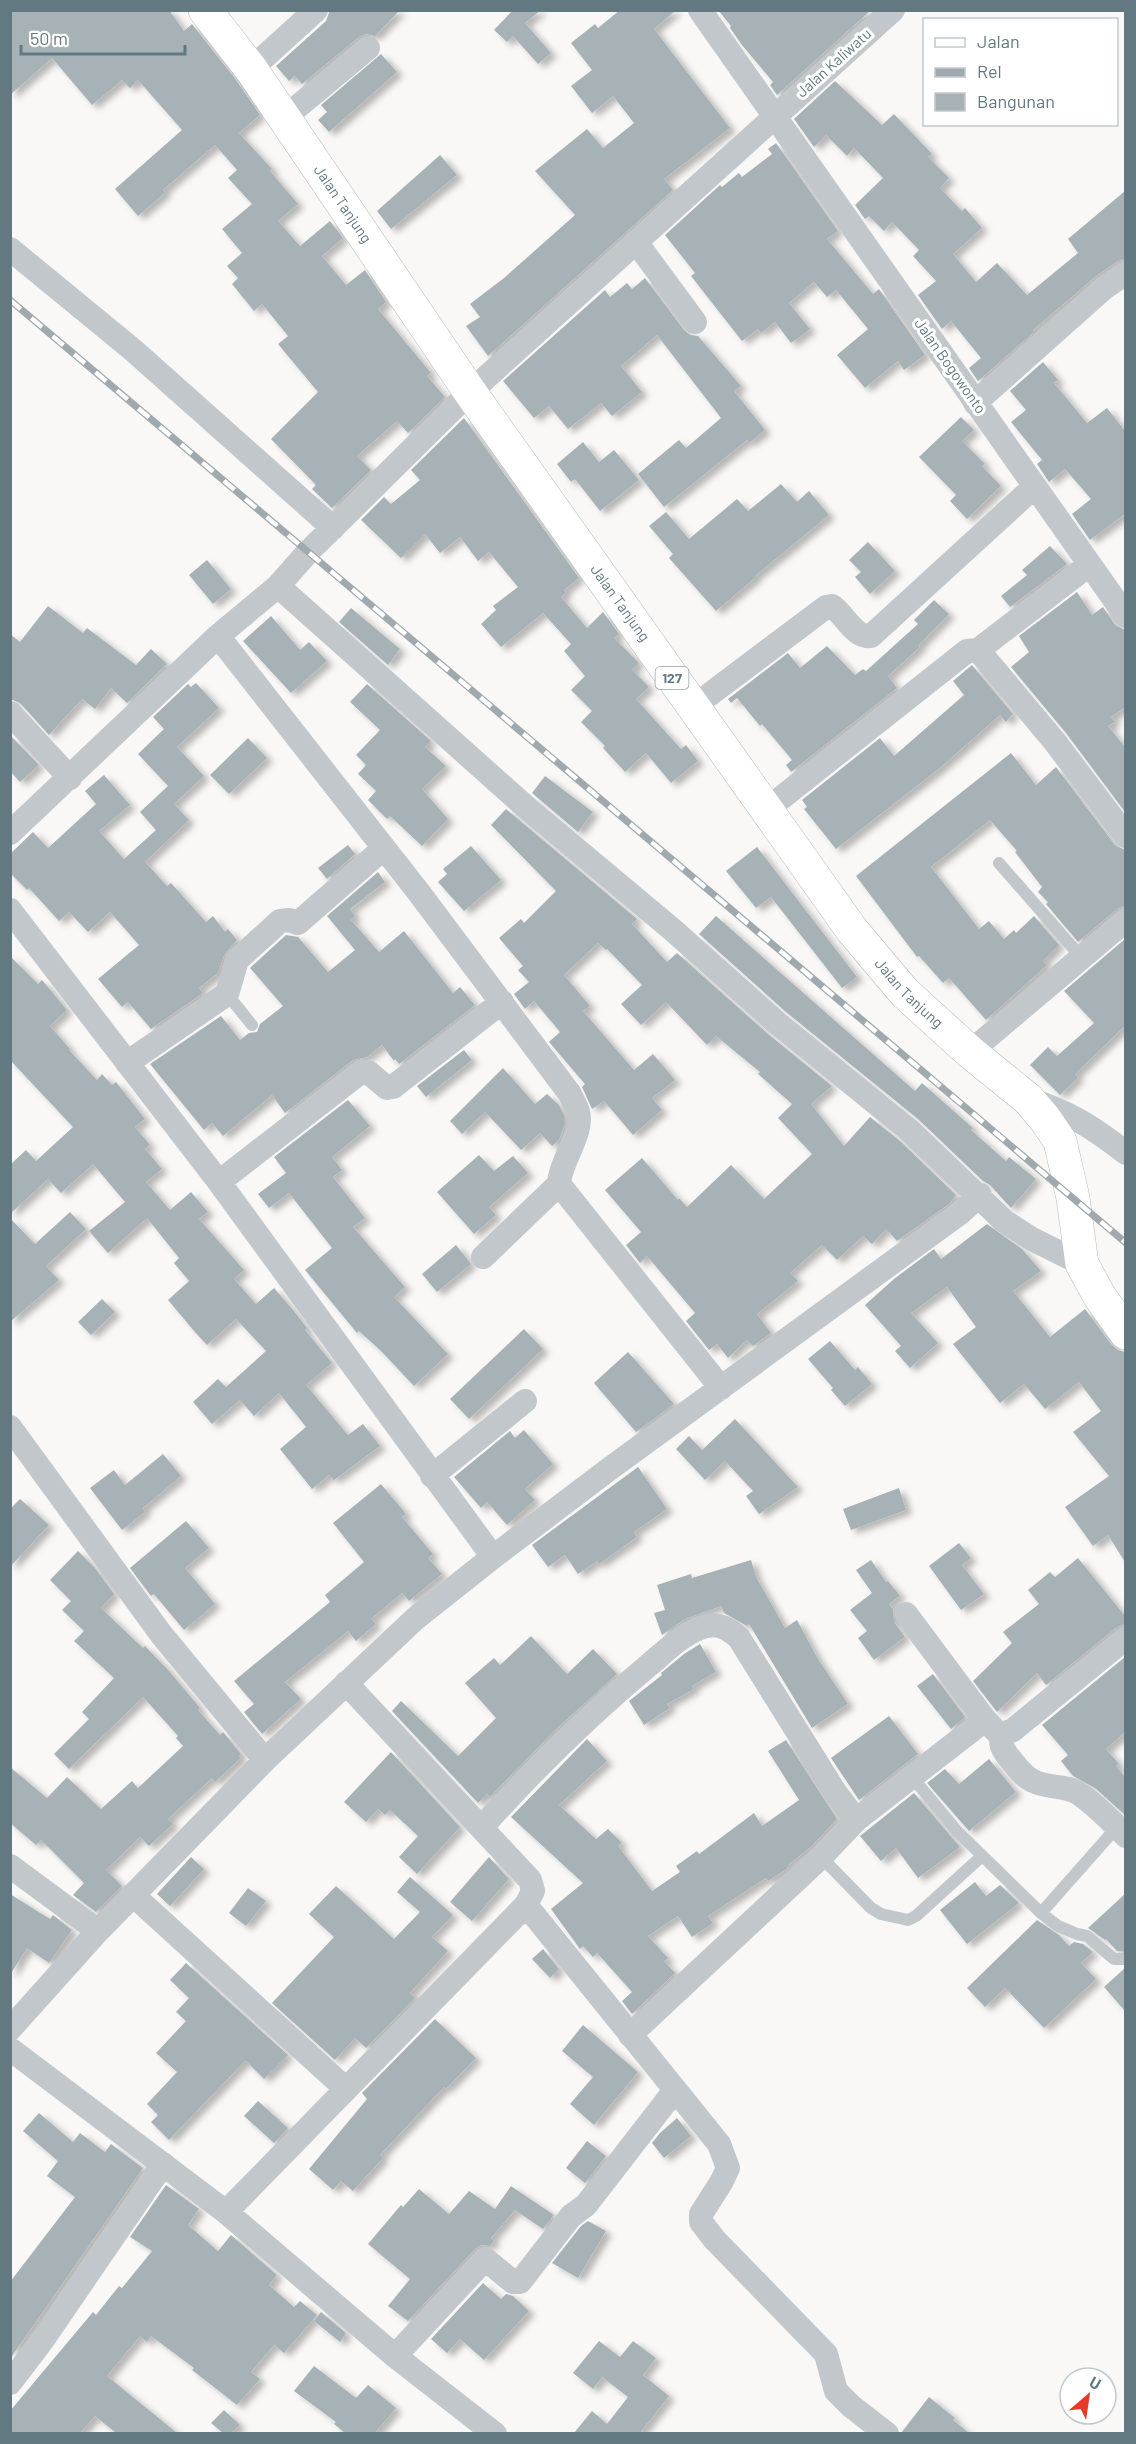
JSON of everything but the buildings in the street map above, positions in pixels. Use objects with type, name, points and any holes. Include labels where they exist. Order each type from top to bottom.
[{"type":"main road","name":"Jalan Tanjung","points":[[205,10],[251,69],[470,392],[839,912],[906,993],[970,1052],[1028,1099],[1045,1119],[1060,1141],[1073,1198],[1082,1264],[1100,1297],[1125,1333]]},
{"type":"street","points":[[251,69],[316,10]]},
{"type":"street","name":"Jalan Bogowonto","points":[[700,10],[1125,616]]},
{"type":"street","name":"Jalan Kaliwatu","points":[[775,116],[893,10]]},
{"type":"street","points":[[284,118],[369,48]]},
{"type":"street","points":[[10,833],[218,636],[278,586],[470,392],[775,116]]},
{"type":"street","points":[[636,242],[695,322]]},
{"type":"street","points":[[10,249],[133,350],[333,528]]},
{"type":"street","points":[[975,403],[1104,288],[1125,273]]},
{"type":"street","points":[[693,707],[826,607],[832,606],[837,609],[860,634],[866,637],[872,636],[1034,487]]},
{"type":"street","points":[[766,810],[967,651],[978,650],[1089,565]]},
{"type":"street","points":[[278,586],[527,808],[674,931],[777,1023],[909,1130],[980,1195],[1004,1221],[1032,1239],[1082,1264]]},
{"type":"street","points":[[218,636],[502,1002],[570,1095],[578,1112],[578,1128],[563,1165],[559,1184],[483,1257]]},
{"type":"street","points":[[978,650],[1055,742],[1125,836]]},
{"type":"street","points":[[10,713],[70,778]]},
{"type":"street","points":[[127,1063],[227,994],[237,960],[280,921],[289,920],[298,923],[384,848]]},
{"type":"street","points":[[10,910],[219,1182],[432,1476],[494,1557]]},
{"type":"street","points":[[970,1052],[1125,920]]},
{"type":"street","points":[[219,1182],[362,1071],[368,1072],[387,1088],[393,1087],[502,1002]]},
{"type":"street","points":[[1028,1099],[1061,1110],[1082,1121],[1125,1153]]},
{"type":"street","points":[[559,1184],[721,1388]]},
{"type":"street","points":[[13,2026],[98,1931],[265,1760],[416,1618],[612,1467],[960,1213],[980,1195]]},
{"type":"street","points":[[432,1476],[525,1401]]},
{"type":"street","points":[[10,1427],[161,1634],[265,1760]]},
{"type":"street","points":[[906,1614],[994,1727],[1003,1749],[1031,1781],[1062,1786],[1081,1794],[1121,1832]]},
{"type":"street","points":[[482,1827],[519,1786],[632,1679],[676,1643],[696,1630],[715,1625],[731,1631],[739,1638],[835,1792],[856,1820]]},
{"type":"street","points":[[630,2035],[821,1857],[856,1820],[912,1777],[994,1727],[1013,1730],[1125,1638]]},
{"type":"street","points":[[236,2202],[526,1905],[533,1891],[530,1880],[346,1683]]},
{"type":"street","points":[[10,1866],[98,1931]]},
{"type":"street","points":[[133,1895],[346,2089]]},
{"type":"street","points":[[526,1905],[719,2144],[728,2168],[700,2214],[707,2231],[826,2354],[836,2391],[887,2433]]},
{"type":"street","points":[[10,2049],[163,2164],[236,2202],[399,2351],[495,2433]]},
{"type":"street","points":[[399,2351],[484,2259],[513,2282],[520,2282],[570,2216],[586,2205],[675,2090]]},
{"type":"street","points":[[10,2383],[42,2341],[163,2164]]},
{"type":"lane","points":[[999,863],[1081,957]]},
{"type":"lane","points":[[227,994],[252,1025]]},
{"type":"lane","points":[[912,1777],[957,1831],[1041,1913],[1058,1926],[1087,1936],[1114,1959],[1125,1959]]},
{"type":"lane","points":[[1041,1913],[1121,1832]]},
{"type":"lane","points":[[821,1857],[871,1908],[880,1914],[908,1920],[916,1916],[982,1856]]},
{"type":"railway","points":[[10,300],[1126,1243]]}]
